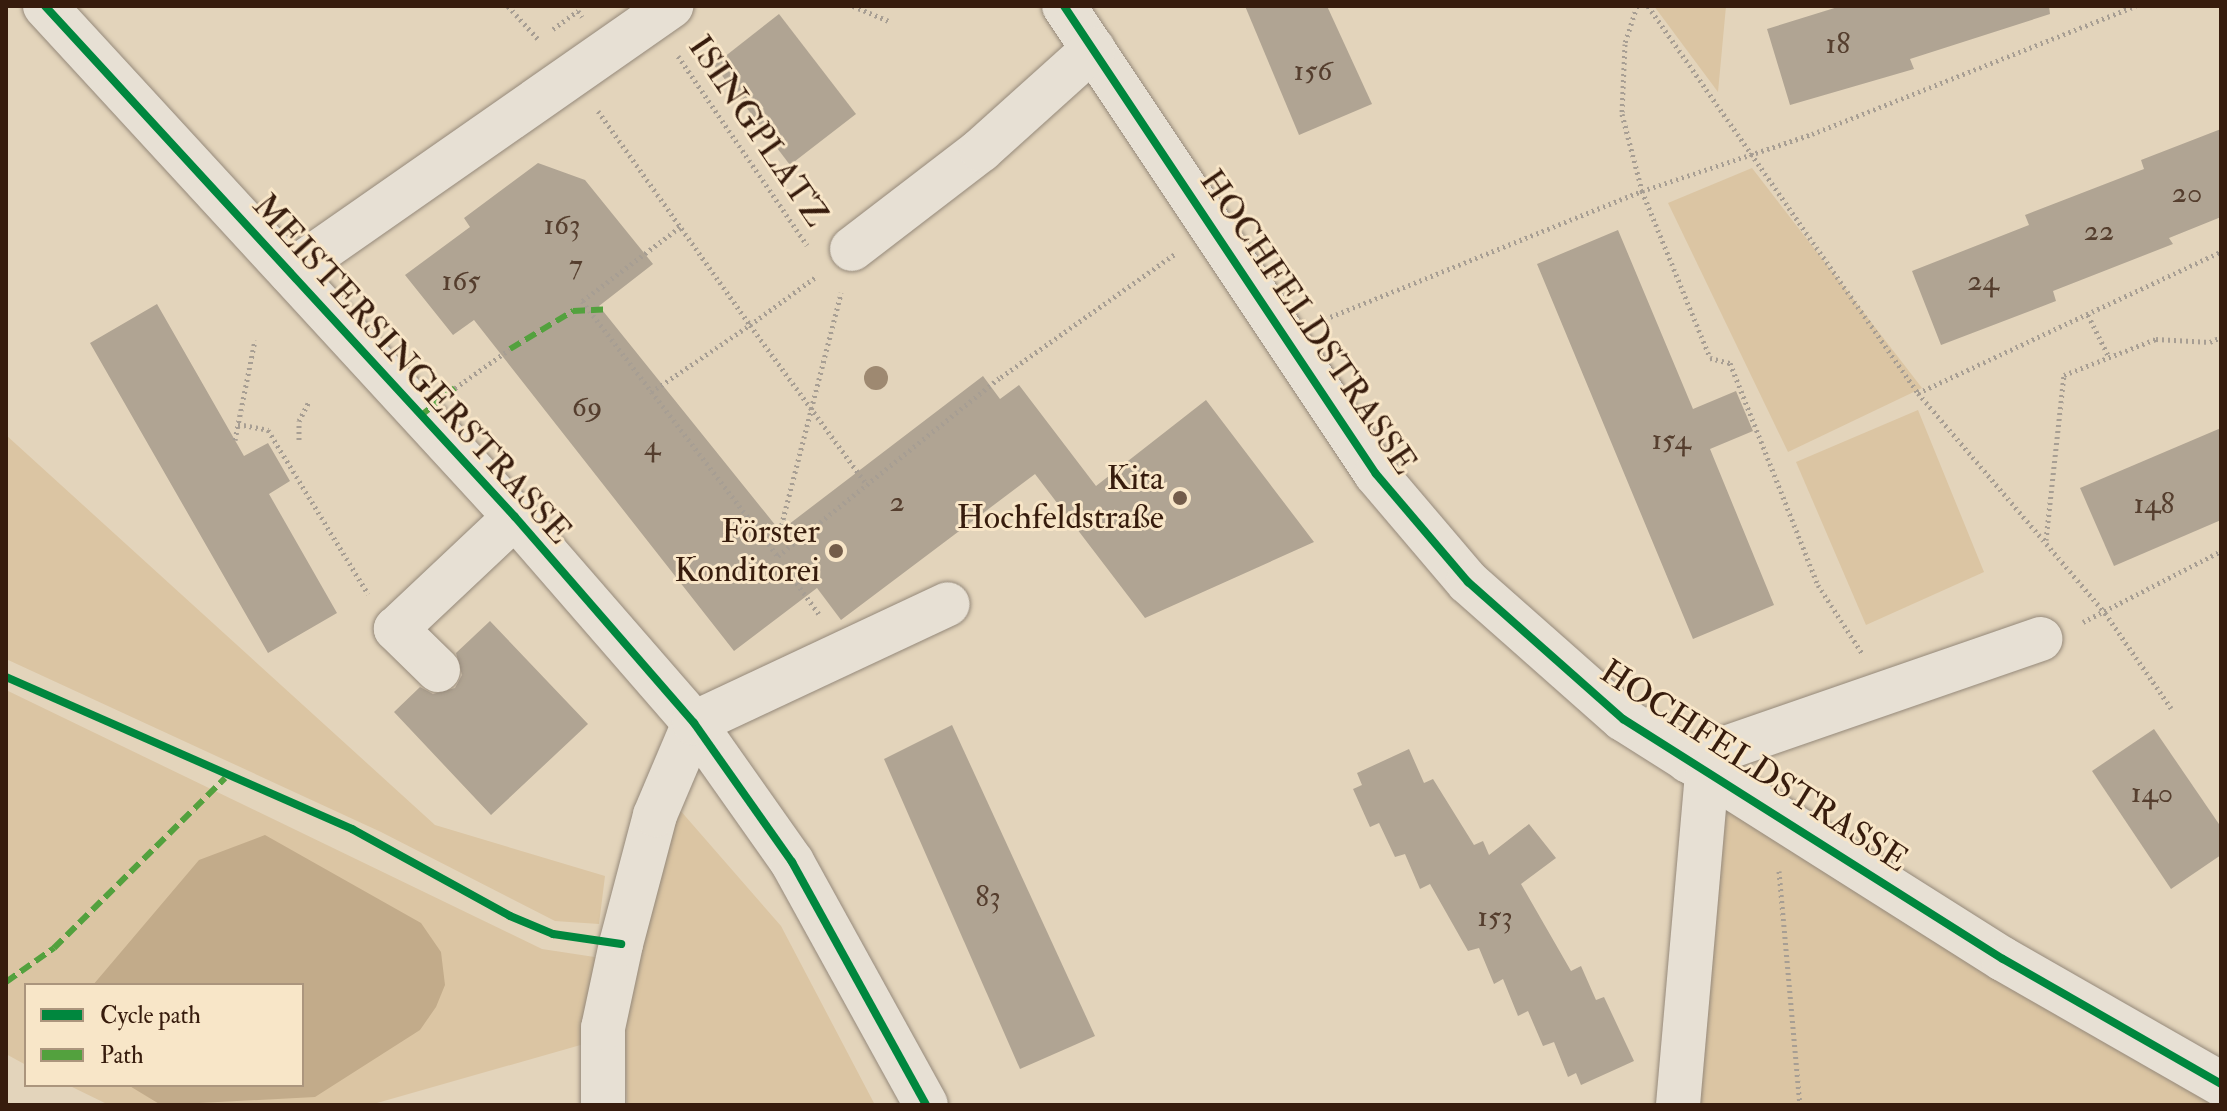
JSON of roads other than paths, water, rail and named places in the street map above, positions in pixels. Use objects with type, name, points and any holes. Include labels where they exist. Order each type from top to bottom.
[{"type":"street","name":"MEISTERSINGERSTRASSE","points":[[45,6],[515,517],[694,723],[792,862],[926,1105]]},
{"type":"street","name":"HOCHFELDSTRASSE","points":[[1064,6],[1376,474],[1468,582],[1623,719],[2003,959],[2221,1084]]},
{"type":"street","points":[[290,272],[663,12]]},
{"type":"street","points":[[838,260],[981,150],[1093,49]]},
{"type":"street","points":[[438,670],[396,629],[515,517]]},
{"type":"street","points":[[603,1105],[603,1028],[621,944],[655,815],[694,723],[948,604]]},
{"type":"street","points":[[1678,1105],[1698,767],[1890,692],[2041,639]]},
{"type":"place","name":"Kita Hochfeldstraße","points":[[1180,498]]},
{"type":"place","name":"Förster Konditorei","points":[[836,551]]}]
